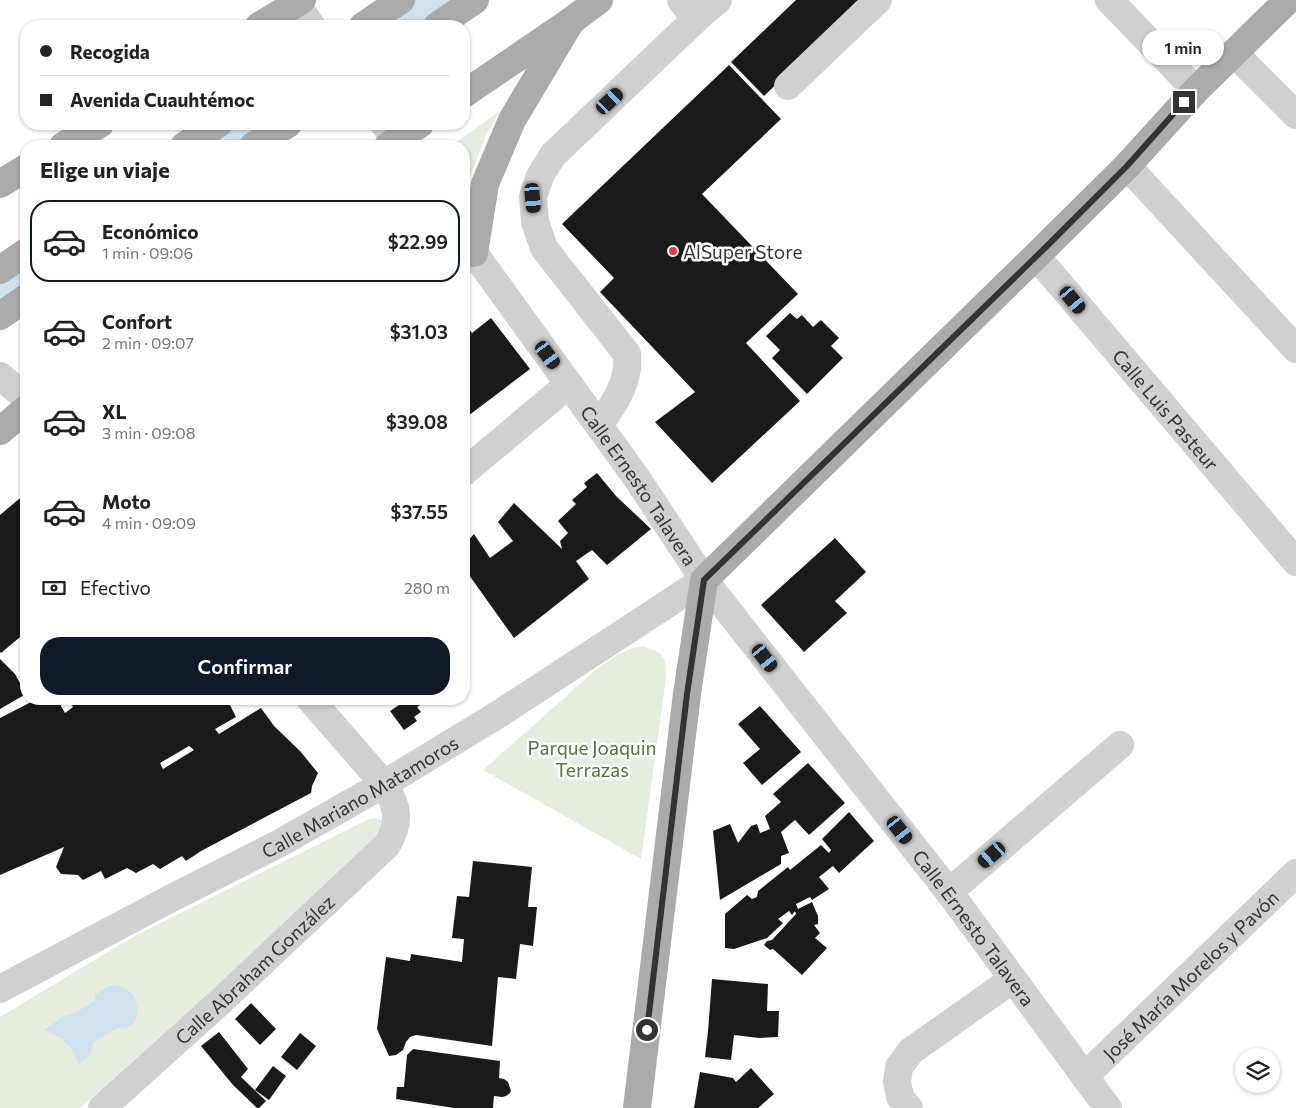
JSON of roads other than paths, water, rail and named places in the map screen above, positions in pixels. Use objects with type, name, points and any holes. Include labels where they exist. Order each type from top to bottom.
[{"type":"main road","points":[[372,20],[401,0]]},
{"type":"main road","points":[[446,20],[475,0]]},
{"type":"main road","points":[[470,90],[599,0]]},
{"type":"main road","points":[[638,1108],[686,704],[704,580],[1127,166],[1196,90],[1288,0]]},
{"type":"main road","points":[[272,20],[300,7]]},
{"type":"main road","points":[[470,244],[485,184],[512,120],[571,21]]},
{"type":"main road","points":[[73,140],[90,130]]},
{"type":"main road","points":[[193,140],[209,130]]},
{"type":"main road","points":[[263,140],[278,130]]},
{"type":"main road","points":[[392,139],[409,130]]},
{"type":"main road","points":[[0,184],[20,172]]},
{"type":"main road","points":[[0,270],[20,256]]},
{"type":"main road","points":[[0,316],[20,302]]},
{"type":"main road","points":[[0,431],[20,414]]},
{"type":"street","points":[[599,425],[612,408],[625,381],[628,365],[627,354],[544,248],[535,222],[533,198],[540,176],[552,155],[688,10],[718,0]]},
{"type":"street","points":[[788,86],[878,0]]},
{"type":"street","points":[[1109,0],[1196,90]]},
{"type":"street","points":[[1234,53],[1296,115]]},
{"type":"street","points":[[1127,166],[1296,349]]},
{"type":"street","name":"Calle Ernesto Talavera","points":[[470,249],[636,477],[704,580],[949,892],[1108,1108]]},
{"type":"street","name":"Calle Luis Pasteur","points":[[1036,256],[1296,562]]},
{"type":"street","points":[[0,376],[20,393]]},
{"type":"street","points":[[470,467],[569,384]]},
{"type":"street","name":"Calle Mariano Matamoros","points":[[0,989],[280,843],[384,784],[499,714],[704,580]]},
{"type":"street","points":[[315,705],[384,784]]},
{"type":"street","points":[[949,892],[1120,745]]},
{"type":"street","name":"Calle Abraham González","points":[[102,1108],[220,1002],[387,845],[394,833],[396,822],[392,797],[384,784]]},
{"type":"street","name":"José María Morelos y Pavón","points":[[1085,1076],[1296,873]]},
{"type":"street","points":[[909,1108],[900,1096],[897,1082],[899,1067],[911,1051],[1012,979]]},
{"type":"water","points":[[114,985],[132,994],[137,1007],[135,1021],[129,1027],[117,1028],[93,1043],[93,1047],[87,1057],[79,1064],[73,1051],[63,1039],[44,1030],[64,1016],[73,1014],[95,1001],[95,995],[105,988]]},
{"type":"waterway","points":[[421,20],[452,0]]},
{"type":"waterway","points":[[238,140],[253,130]]},
{"type":"waterway","points":[[0,299],[20,283]]},
{"type":"place","name":"AlSuper Store","points":[[673,251]]},
{"type":"park label","name":"Parque Joaquin Terrazas","points":[[592,758]]}]
